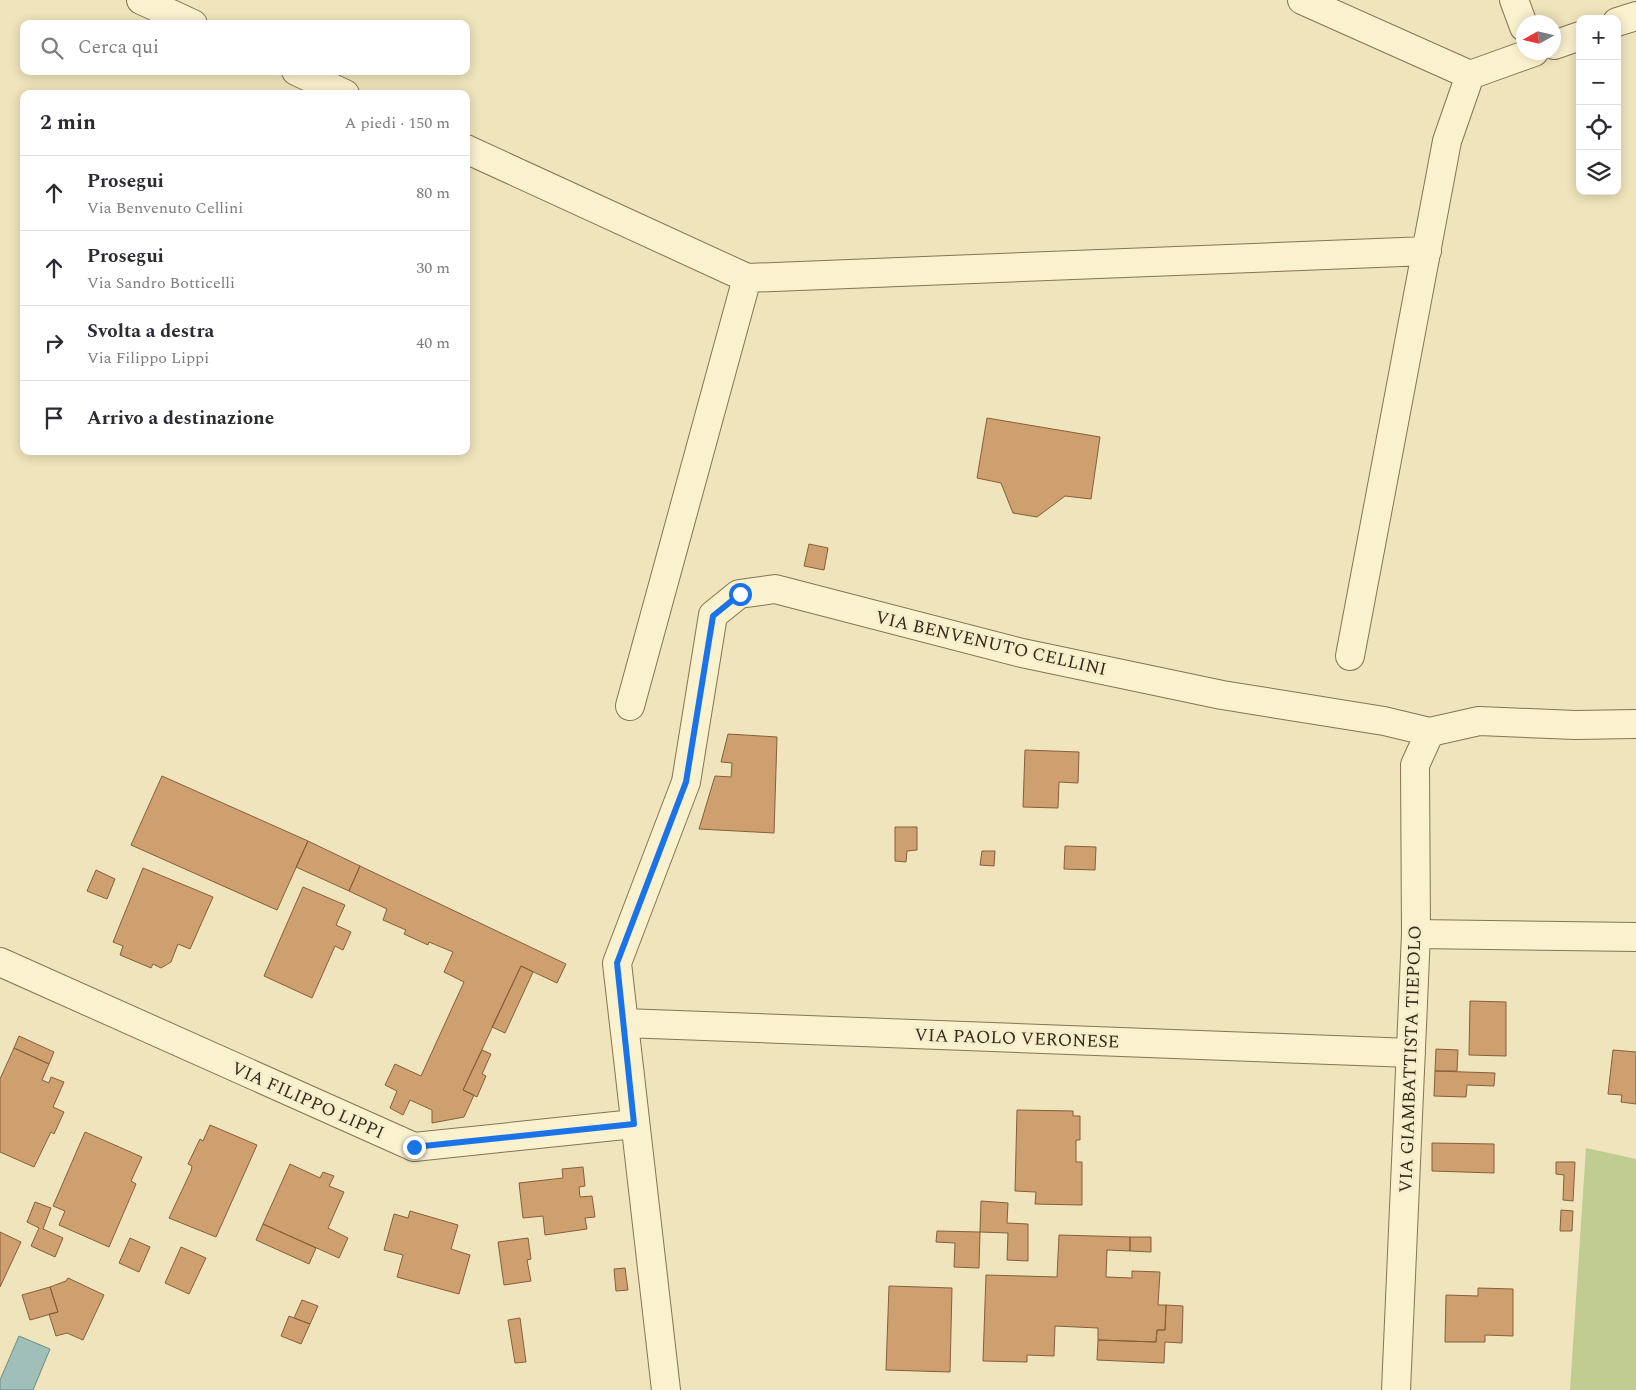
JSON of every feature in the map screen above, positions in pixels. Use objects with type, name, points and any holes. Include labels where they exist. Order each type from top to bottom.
[{"type":"street","points":[[141,0],[184,20]]},
{"type":"street","points":[[1302,0],[1470,75],[1516,59]]},
{"type":"street","points":[[1514,0],[1520,15]]},
{"type":"street","points":[[1621,21],[1636,16]]},
{"type":"street","points":[[1561,43],[1576,37]]},
{"type":"street","points":[[305,75],[336,90]]},
{"type":"street","points":[[1350,656],[1447,141],[1470,75]]},
{"type":"street","points":[[470,151],[747,278],[1427,251]]},
{"type":"street","points":[[630,706],[747,278]]},
{"type":"street","name":"VIA BENVENUTO CELLINI","points":[[624,1023],[617,963],[686,782],[713,616],[740,594],[775,589],[1022,653],[1222,695],[1384,721],[1430,732],[1479,721],[1575,726],[1636,724]]},
{"type":"street","name":"VIA GIAMBATTISTA TIEPOLO","points":[[1396,1390],[1416,934],[1415,766],[1430,732]]},
{"type":"street","points":[[1416,934],[1636,937]]},
{"type":"street","name":"VIA FILIPPO LIPPI","points":[[0,962],[414,1147],[634,1124]]},
{"type":"street","points":[[624,1023],[634,1124],[666,1390]]},
{"type":"street","name":"VIA PAOLO VERONESE","points":[[624,1023],[1410,1053]]},
{"type":"green space","points":[[1586,1148],[1636,1159],[1636,1390],[1570,1390]]},
{"type":"water","points":[[19,1336],[50,1349],[33,1390],[0,1390],[0,1380]]},
{"type":"building","points":[[987,418],[1100,437],[1091,499],[1065,496],[1037,517],[1013,513],[1001,483],[977,478]]},
{"type":"building","points":[[809,544],[828,548],[824,570],[804,566]]},
{"type":"building","points":[[728,734],[777,737],[774,833],[699,829],[715,776],[731,777],[732,763],[721,762]]},
{"type":"building","points":[[1025,750],[1079,752],[1078,783],[1059,782],[1058,808],[1023,807]]},
{"type":"building","points":[[162,776],[308,841],[277,910],[131,845]]},
{"type":"building","points":[[895,827],[917,827],[917,850],[907,851],[906,862],[895,861]]},
{"type":"building","points":[[308,841],[360,866],[349,891],[296,867]]},
{"type":"building","points":[[1065,846],[1096,847],[1095,870],[1064,869]]},
{"type":"building","points":[[982,851],[995,851],[994,866],[980,865]]},
{"type":"building","points":[[360,866],[566,964],[557,983],[521,966],[463,1090],[474,1095],[464,1117],[432,1123],[432,1110],[410,1100],[403,1115],[390,1108],[397,1091],[385,1085],[395,1064],[421,1076],[464,982],[444,972],[453,952],[429,942],[428,945],[404,934],[406,930],[383,920],[387,909],[349,891]]},
{"type":"building","points":[[143,868],[213,897],[190,949],[178,944],[171,962],[161,968],[153,964],[151,968],[120,955],[123,946],[113,942]]},
{"type":"building","points":[[96,870],[115,879],[107,899],[87,891]]},
{"type":"building","points":[[303,887],[345,905],[336,925],[351,932],[343,950],[335,946],[312,998],[264,976]]},
{"type":"building","points":[[521,966],[533,972],[505,1033],[492,1027]]},
{"type":"building","points":[[1470,1001],[1506,1002],[1506,1056],[1469,1055]]},
{"type":"building","points":[[19,1036],[54,1052],[49,1064],[14,1048]]},
{"type":"building","points":[[14,1048],[49,1064],[42,1080],[49,1083],[51,1077],[64,1082],[53,1107],[64,1112],[54,1134],[51,1132],[34,1167],[0,1152],[0,1079]]},
{"type":"building","points":[[1436,1049],[1458,1050],[1457,1071],[1435,1071]]},
{"type":"building","points":[[482,1050],[491,1054],[482,1074],[486,1076],[477,1097],[463,1090]]},
{"type":"building","points":[[1613,1050],[1636,1052],[1636,1104],[1621,1102],[1622,1095],[1608,1094]]},
{"type":"building","points":[[1435,1071],[1495,1073],[1494,1086],[1467,1085],[1466,1097],[1434,1096]]},
{"type":"building","points":[[1017,1110],[1073,1111],[1073,1116],[1080,1116],[1080,1140],[1076,1140],[1076,1162],[1082,1162],[1082,1205],[1035,1204],[1036,1192],[1015,1191]]},
{"type":"building","points":[[210,1125],[257,1145],[216,1237],[169,1218],[191,1171],[192,1166],[188,1164],[200,1139],[203,1141]]},
{"type":"building","points":[[85,1132],[142,1157],[131,1181],[136,1184],[109,1247],[59,1225],[65,1211],[53,1206]]},
{"type":"building","points":[[1432,1143],[1494,1144],[1494,1173],[1432,1171]]},
{"type":"building","points":[[1556,1162],[1575,1162],[1573,1201],[1563,1200],[1564,1175],[1556,1174]]},
{"type":"building","points":[[290,1164],[320,1178],[323,1172],[334,1176],[329,1186],[344,1192],[328,1228],[348,1238],[339,1258],[263,1224]]},
{"type":"building","points":[[583,1167],[585,1186],[579,1187],[580,1197],[592,1196],[595,1217],[585,1218],[587,1229],[545,1235],[543,1216],[523,1218],[519,1183],[563,1178],[562,1169]]},
{"type":"building","points":[[981,1201],[1008,1203],[1007,1223],[1028,1224],[1028,1261],[1007,1260],[1008,1233],[980,1232]]},
{"type":"building","points":[[35,1202],[51,1208],[43,1229],[63,1238],[55,1257],[31,1246],[39,1228],[27,1222]]},
{"type":"building","points":[[1561,1210],[1573,1211],[1572,1231],[1560,1231]]},
{"type":"building","points":[[410,1211],[458,1225],[451,1249],[470,1255],[459,1294],[397,1277],[403,1255],[384,1250],[394,1214],[408,1218]]},
{"type":"building","points":[[263,1224],[316,1248],[309,1264],[256,1240]]},
{"type":"building","points":[[937,1231],[980,1232],[979,1268],[954,1267],[955,1243],[936,1242]]},
{"type":"building","points":[[0,1232],[21,1242],[0,1287]]},
{"type":"building","points":[[1059,1235],[1130,1237],[1130,1251],[1107,1250],[1106,1277],[1132,1278],[1132,1271],[1160,1272],[1158,1305],[1166,1305],[1165,1330],[1157,1330],[1156,1342],[1098,1340],[1098,1328],[1055,1326],[1054,1356],[1027,1355],[1027,1362],[983,1361],[986,1275],[1057,1277]]},
{"type":"building","points":[[1130,1237],[1151,1237],[1151,1252],[1130,1251]]},
{"type":"building","points":[[130,1238],[150,1247],[139,1272],[119,1263]]},
{"type":"building","points":[[528,1238],[531,1259],[527,1260],[531,1281],[504,1285],[498,1242]]},
{"type":"building","points":[[181,1247],[206,1258],[189,1294],[165,1283]]},
{"type":"building","points":[[625,1268],[628,1290],[616,1291],[614,1269]]},
{"type":"building","points":[[68,1278],[104,1295],[83,1340],[67,1333],[56,1336],[49,1314],[58,1312],[50,1287],[66,1281]]},
{"type":"building","points":[[889,1286],[952,1288],[950,1372],[886,1370]]},
{"type":"building","points":[[50,1287],[58,1312],[30,1320],[22,1295]]},
{"type":"building","points":[[1478,1288],[1513,1289],[1513,1336],[1485,1335],[1485,1342],[1445,1342],[1446,1295],[1478,1296]]},
{"type":"building","points":[[302,1300],[318,1306],[310,1324],[294,1318]]},
{"type":"building","points":[[1166,1305],[1183,1306],[1182,1343],[1165,1342],[1164,1363],[1097,1360],[1098,1340],[1156,1342],[1157,1330],[1165,1330]]},
{"type":"building","points":[[289,1316],[310,1324],[301,1344],[281,1336]]},
{"type":"building","points":[[520,1318],[526,1362],[515,1363],[508,1320]]},
{"type":"route","points":[[414,1147],[634,1124],[617,963],[686,782],[713,616],[740,594]]}]
